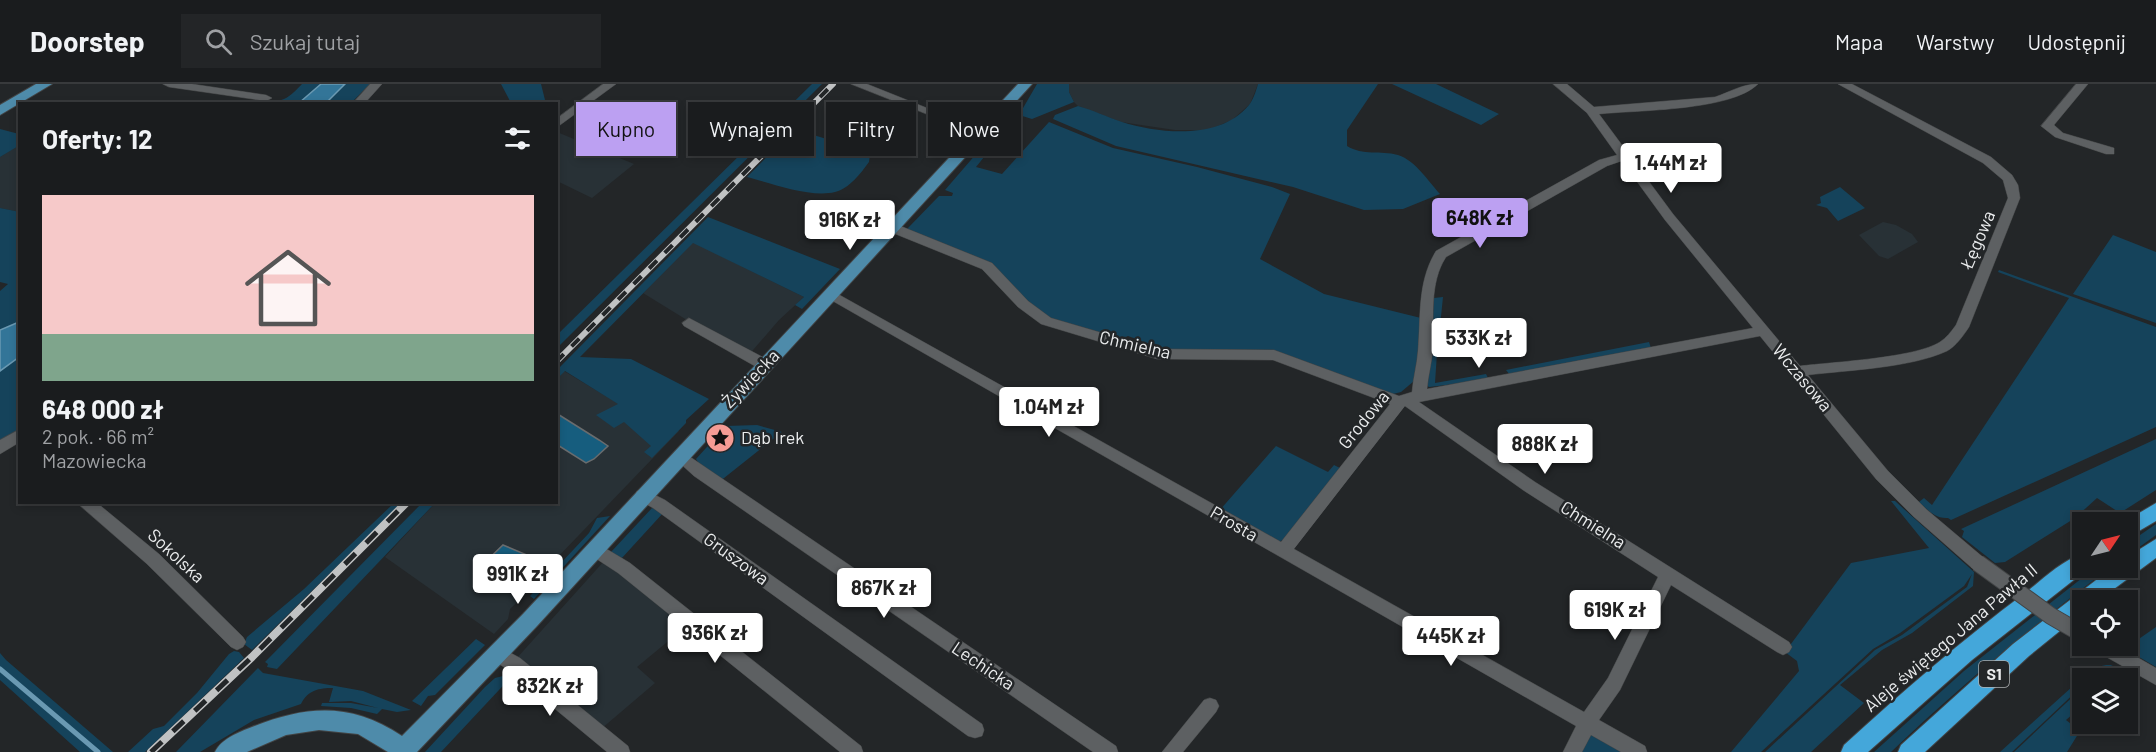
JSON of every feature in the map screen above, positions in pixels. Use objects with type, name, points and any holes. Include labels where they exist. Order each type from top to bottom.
[{"type":"highway","points":[[2138,523],[2156,511]]},
{"type":"highway","name":"S1","points":[[2097,590],[2156,548]]},
{"type":"highway","name":"Aleje świętego Jana Pawła II","points":[[1852,752],[1922,687],[2072,569]]},
{"type":"highway","name":"S1","points":[[1909,752],[2020,650],[2072,609]]},
{"type":"main road","points":[[0,99],[25,84]]},
{"type":"main road","points":[[0,111],[45,84]]},
{"type":"main road","name":"Żywiecka","points":[[1008,102],[1024,84]]},
{"type":"main road","name":"Żywiecka","points":[[403,751],[498,654],[959,156]]},
{"type":"main road","points":[[226,752],[265,732],[296,723],[312,722],[352,722],[376,732],[403,751]]},
{"type":"street","points":[[169,84],[266,98]]},
{"type":"street","points":[[359,102],[376,84]]},
{"type":"street","points":[[558,123],[610,84]]},
{"type":"street","points":[[857,84],[928,111]]},
{"type":"street","name":"Wczasowa","points":[[1559,84],[1573,93],[1591,111],[1624,158],[1762,331],[1882,475],[1927,519],[1978,563],[2051,616],[2072,628]]},
{"type":"street","points":[[1591,111],[1716,100],[1733,95],[1752,84]]},
{"type":"street","name":"Łęgowa","points":[[1796,372],[1917,356],[1934,351],[1951,341],[1967,318],[2014,198],[2012,185],[2008,178],[1987,160],[1844,84]]},
{"type":"street","points":[[2082,84],[2047,126],[2058,135],[2110,151]]},
{"type":"street","points":[[1408,399],[1432,269],[1441,254],[1603,163],[1624,158]]},
{"type":"street","name":"Chmielna","points":[[893,228],[987,266],[1023,304],[1046,321],[1157,354],[1274,355],[1408,399],[1529,486],[1783,647]]},
{"type":"street","name":"Prosta","points":[[831,296],[1638,752]]},
{"type":"street","points":[[689,323],[765,365]]},
{"type":"street","name":"Grodowa","points":[[1282,551],[1408,399],[1762,331]]},
{"type":"street","name":"Lechicka","points":[[680,456],[737,498],[1109,752]]},
{"type":"street","name":"Gruszowa","points":[[643,495],[975,730]]},
{"type":"street","name":"Sokolska","points":[[86,504],[153,559],[237,642]]},
{"type":"street","points":[[595,549],[624,568],[854,752]]},
{"type":"street","points":[[1572,752],[1587,723],[1614,684],[1668,574]]},
{"type":"street","points":[[498,654],[509,660],[621,752]]},
{"type":"street","points":[[2119,656],[2156,677]]},
{"type":"street","points":[[1171,752],[1210,705]]},
{"type":"shaded area","points":[[302,84],[321,84],[300,102],[247,102],[279,101]]},
{"type":"shaded area","points":[[321,84],[345,84],[327,102],[300,102]]},
{"type":"shaded area","points":[[345,84],[370,84],[352,102],[328,102]]},
{"type":"shaded area","points":[[501,84],[541,84],[545,100],[542,102],[510,102]]},
{"type":"shaded area","points":[[812,84],[822,84],[804,102],[794,102]]},
{"type":"shaded area","points":[[1037,84],[1069,84],[1069,92],[1074,102],[1032,119],[1021,116],[1021,112]]},
{"type":"shaded area","points":[[1069,84],[1258,84],[1250,104],[1232,120],[1208,130],[1175,130],[1121,122],[1078,106],[1069,92]]},
{"type":"shaded area","points":[[1258,84],[1378,84],[1347,130],[1347,146],[1359,151],[1398,155],[1404,158],[1416,167],[1440,194],[1403,209],[1364,210],[1293,187],[1116,146],[1053,119],[1055,115],[1078,106],[1137,126],[1172,131],[1206,129],[1237,116],[1249,105]]},
{"type":"shaded area","points":[[1392,84],[1436,84],[1499,114],[1481,125]]},
{"type":"shaded area","points":[[1049,122],[1113,148],[1197,167],[1290,194],[1260,259],[1324,294],[1425,319],[1414,381],[1401,392],[1389,395],[1285,355],[1144,349],[1142,341],[1128,336],[1116,341],[1048,319],[994,270],[907,229],[939,196],[952,196],[953,193],[945,190],[974,156],[985,156],[976,167],[1002,174],[1018,156],[1021,156],[1021,153]]},
{"type":"shaded area","points":[[0,129],[18,134],[18,146],[0,157]]},
{"type":"shaded area","points":[[558,133],[576,140],[576,156],[614,156],[634,164],[592,198],[558,181]]},
{"type":"shaded area","points":[[814,135],[826,139],[826,156],[870,156],[869,162],[854,180],[845,188],[835,192],[814,193],[747,177],[768,156],[814,156]]},
{"type":"shaded area","points":[[18,146],[18,212],[0,208],[0,157]]},
{"type":"shaded area","points":[[739,156],[750,156],[558,347],[558,334]]},
{"type":"shaded area","points":[[1840,187],[1865,208],[1838,221],[1827,208],[1816,205],[1821,203],[1820,197]]},
{"type":"shaded area","points":[[0,208],[18,212],[18,322],[0,330],[0,291],[8,284],[0,282]]},
{"type":"shaded area","points":[[708,217],[840,269],[802,309],[795,305],[804,297],[693,243],[580,357],[631,359],[709,399],[686,420],[686,423],[652,458],[644,452],[651,446],[624,422],[614,428],[596,415],[618,404],[565,371],[558,378],[558,369]]},
{"type":"shaded area","points":[[1883,222],[1896,225],[1912,234],[1918,242],[1888,259],[1879,256],[1859,235]]},
{"type":"shaded area","points":[[2113,235],[2156,252],[2156,323],[2073,294]]},
{"type":"shaded area","points":[[693,242],[804,297],[779,320],[747,357],[643,293]]},
{"type":"shaded area","points":[[1999,270],[2156,327],[2156,427],[1951,520],[1935,515],[1919,502],[1924,498],[1932,505],[2069,298],[1998,272]]},
{"type":"shaded area","points":[[1443,297],[1438,346],[1429,347],[1434,298]]},
{"type":"shaded area","points":[[18,322],[18,358],[0,371],[0,330]]},
{"type":"shaded area","points":[[1649,342],[1651,348],[1510,375],[1506,370]]},
{"type":"shaded area","points":[[1437,353],[1435,383],[1486,374],[1489,380],[1429,387],[1426,385],[1429,355]]},
{"type":"shaded area","points":[[18,358],[18,430],[0,442],[0,371]]},
{"type":"shaded area","points":[[564,371],[619,404],[679,431],[529,587],[528,592],[510,609],[508,619],[494,634],[385,557],[434,504],[558,504],[558,378]]},
{"type":"shaded area","points":[[757,425],[782,432],[719,482],[701,467],[696,459],[726,426]]},
{"type":"shaded area","points":[[2156,439],[2156,490],[2122,512],[2097,498],[2082,512],[2072,512],[2072,520],[2005,562],[1995,563],[1962,537],[1964,531],[1961,529]]},
{"type":"shaded area","points":[[1276,446],[1328,472],[1334,465],[1340,468],[1283,540],[1278,542],[1219,511]]},
{"type":"shaded area","points":[[1891,501],[1895,501],[1974,572],[1973,586],[1912,633],[1882,650],[1840,685],[1864,703],[1811,752],[1765,752],[1875,650],[1902,635],[1967,587],[1972,574],[1964,586],[1900,633],[1873,649],[1761,752],[1731,752],[1799,671],[1797,661],[1785,652],[1851,563],[1929,548]]},
{"type":"shaded area","points":[[393,504],[400,504],[252,650],[244,644],[247,637],[304,589]]},
{"type":"shaded area","points":[[421,504],[434,504],[277,669],[267,667],[268,664],[265,662]]},
{"type":"shaded area","points":[[652,508],[664,512],[621,559],[611,552]]},
{"type":"shaded area","points":[[610,516],[534,599],[530,596],[589,533],[597,518]]},
{"type":"shaded area","points":[[2156,524],[2156,535],[2138,548],[2138,536]]},
{"type":"shaded area","points":[[605,560],[689,624],[637,667],[655,683],[601,729],[516,659]]},
{"type":"shaded area","points":[[2082,578],[2097,578],[2081,590],[2072,590],[2072,597],[1998,656],[1891,752],[1874,752],[1964,671]]},
{"type":"shaded area","points":[[2156,627],[2156,667],[2137,656],[2138,640]]},
{"type":"shaded area","points":[[476,639],[485,645],[435,695],[428,696],[421,706],[412,701]]},
{"type":"shaded area","points":[[234,651],[239,652],[244,658],[145,752],[128,752],[153,729],[164,726]]},
{"type":"shaded area","points":[[0,653],[113,752],[80,752],[0,680]]},
{"type":"shaded area","points":[[2106,665],[2113,665],[2107,668],[2093,668]]},
{"type":"shaded area","points":[[258,668],[263,673],[363,691],[411,710],[397,712],[382,709],[377,714],[351,708],[321,706],[322,703],[351,703],[378,708],[351,701],[329,702],[333,688],[323,689],[311,693],[301,704],[254,720],[200,752],[176,752]]},
{"type":"shaded area","points":[[511,671],[515,673],[441,752],[425,752],[485,687],[495,678],[507,675]]},
{"type":"shaded area","points":[[2072,687],[2072,695],[2012,752],[2000,752]]},
{"type":"shaded area","points":[[2072,697],[2072,715],[2066,720],[2072,725],[2072,734],[2078,734],[2067,752],[2014,752]]},
{"type":"shaded area","points":[[1592,731],[1628,752],[1577,752]]},
{"type":"building","points":[[558,414],[608,446],[586,463],[558,445]]},
{"type":"building","points":[[503,545],[534,558],[506,588],[474,573]]},
{"type":"waterway","points":[[0,669],[98,752]]},
{"type":"railway","points":[[558,360],[833,84]]},
{"type":"railway","points":[[151,752],[252,657],[405,504]]},
{"type":"place","name":"Dąb Irek","points":[[720,438]]}]
